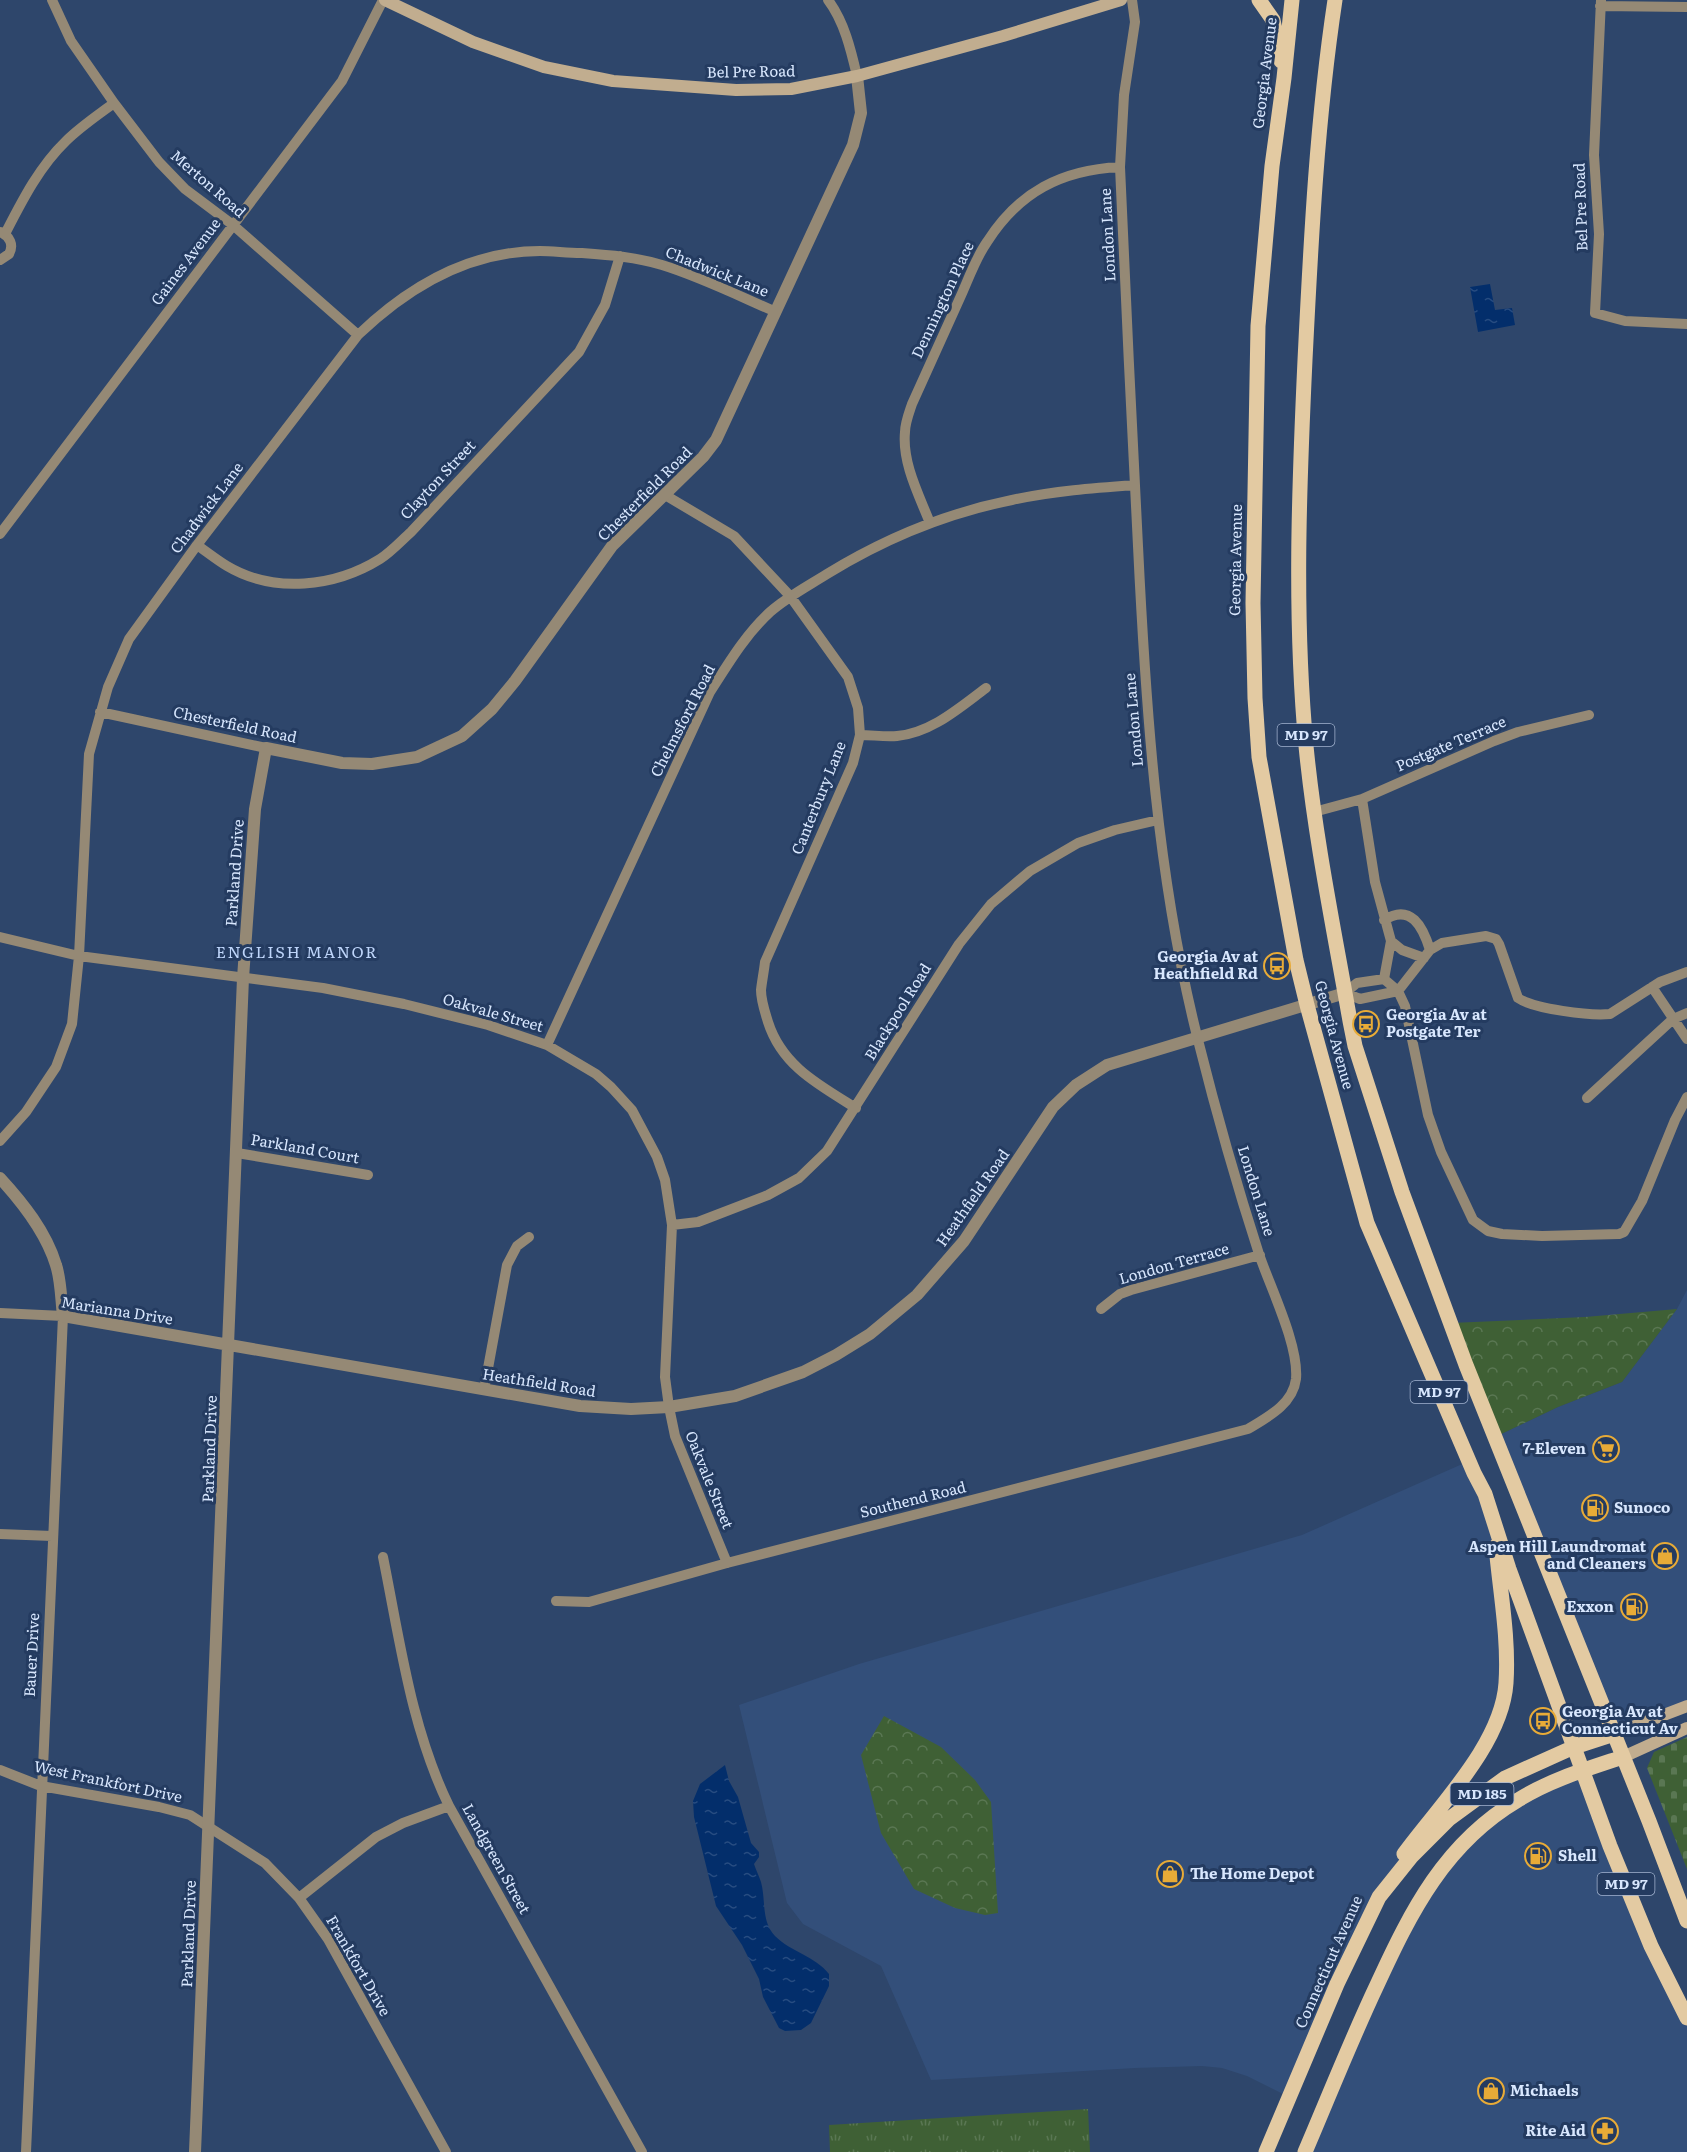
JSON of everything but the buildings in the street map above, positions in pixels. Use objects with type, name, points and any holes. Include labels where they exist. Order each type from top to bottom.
[{"type":"main road","name":"Bel Pre Road","points":[[384,0],[473,42],[544,68],[613,81],[736,90],[791,89],[857,76],[1003,36],[1121,0]]},
{"type":"main road","points":[[1259,0],[1273,20],[1284,78]]},
{"type":"main road","name":"Georgia Avenue","points":[[1292,0],[1272,165],[1258,326],[1253,603],[1259,757],[1296,960],[1367,1223],[1485,1494],[1610,1846],[1651,1946],[1687,2018]]},
{"type":"main road","name":"Georgia Avenue","points":[[1335,0],[1324,72],[1310,258],[1301,438],[1297,584],[1306,746],[1314,812],[1345,993],[1355,1046],[1402,1192],[1491,1427],[1687,1921]]},
{"type":"main road","points":[[1324,72],[1346,0]]},
{"type":"main road","points":[[1379,1897],[1400,1859],[1484,1748],[1498,1720],[1506,1685],[1506,1653],[1493,1520]]},
{"type":"main road","name":"Connecticut Avenue","points":[[1266,2152],[1337,1984],[1379,1897],[1429,1840],[1449,1819],[1487,1790],[1527,1766],[1687,1706]]},
{"type":"main road","points":[[1623,1757],[1687,1728]]},
{"type":"main road","name":"MD 185","points":[[1305,2152],[1369,2001],[1414,1908],[1433,1880],[1473,1833],[1502,1810],[1532,1792],[1623,1757]]},
{"type":"street","name":"Merton Road","points":[[52,0],[71,41],[159,162],[185,189],[233,225],[358,334]]},
{"type":"street","name":"Gaines Avenue","points":[[0,534],[14,512],[342,81],[384,0]]},
{"type":"street","name":"Chesterfield Road","points":[[100,712],[342,763],[372,764],[417,757],[462,736],[492,709],[515,681],[612,546],[704,457],[716,440],[853,145],[861,113],[857,76],[835,10],[828,0]]},
{"type":"street","name":"London Lane","points":[[1132,0],[1135,22],[1124,95],[1120,167],[1145,691],[1158,820],[1174,927],[1197,1037],[1227,1149],[1260,1255],[1294,1352],[1296,1381],[1288,1399],[1274,1414]]},
{"type":"street","name":"Bel Pre Road","points":[[1687,7],[1600,3],[1594,155],[1599,234],[1595,313],[1625,321],[1687,324]]},
{"type":"street","points":[[0,260],[6,258],[11,250],[11,241],[3,233],[43,168],[66,140],[114,103]]},
{"type":"street","name":"Dennington Place","points":[[930,523],[913,479],[907,457],[905,432],[912,404],[986,243],[1010,211],[1046,184],[1093,168],[1120,167]]},
{"type":"street","name":"Chadwick Lane","points":[[0,1141],[26,1112],[56,1067],[72,1024],[79,956],[89,754],[108,687],[129,639],[197,545],[358,334],[409,292],[436,277],[471,262],[506,254],[539,251],[620,256],[661,265],[690,274],[776,312]]},
{"type":"street","name":"Clayton Street","points":[[197,545],[228,567],[251,577],[286,584],[323,582],[346,576],[381,559],[411,532],[579,352],[605,305],[620,256]]},
{"type":"street","name":"Chelmsford Road","points":[[547,1045],[710,692],[741,645],[771,612],[790,596],[860,554],[930,523],[1011,500],[1069,490],[1135,485]]},
{"type":"street","name":"Canterbury Lane","points":[[665,495],[734,536],[790,596],[848,677],[858,708],[860,735],[853,763],[765,962],[761,992],[772,1033],[781,1050],[795,1067],[813,1082],[856,1108]]},
{"type":"street","points":[[860,735],[898,736],[920,731],[943,720],[986,688]]},
{"type":"street","name":"Postgate Terrace","points":[[1314,812],[1362,799],[1518,732],[1589,715]]},
{"type":"street","name":"Parkland Drive","points":[[195,2152],[243,978],[255,809],[266,748]]},
{"type":"street","points":[[1362,799],[1375,882],[1390,941],[1384,979]]},
{"type":"street","name":"Blackpool Road","points":[[672,1225],[698,1222],[729,1211],[768,1195],[800,1178],[827,1150],[959,944],[991,904],[1029,871],[1078,843],[1115,830],[1158,820]]},
{"type":"street","points":[[1384,920],[1397,915],[1407,916],[1418,922],[1423,928],[1427,954]]},
{"type":"street","points":[[1687,972],[1652,987],[1610,1014],[1601,1015],[1544,1007],[1525,1003],[1518,998],[1496,939],[1486,936],[1442,943],[1427,954],[1398,991],[1360,999],[1345,993],[1357,983],[1384,979],[1398,991],[1405,1006],[1423,1096],[1441,1152],[1473,1220],[1488,1231],[1542,1236],[1624,1232],[1642,1201],[1675,1120],[1687,1097]]},
{"type":"street","name":"Oakvale Street","points":[[0,937],[79,956],[323,988],[404,1004],[488,1025],[547,1045],[596,1074],[632,1110],[657,1157],[665,1180],[672,1225],[665,1377],[669,1407],[675,1436],[727,1563]]},
{"type":"street","points":[[1390,941],[1402,950],[1427,954]]},
{"type":"street","points":[[1652,987],[1687,1039]]},
{"type":"street","name":"Heathfield Road","points":[[229,1345],[580,1407],[631,1409],[669,1407],[735,1396],[803,1372],[836,1355],[870,1334],[917,1295],[964,1241],[1053,1107],[1076,1085],[1107,1065],[1345,993]]},
{"type":"street","points":[[1587,1098],[1673,1018],[1687,1013]]},
{"type":"street","name":"Parkland Court","points":[[237,1153],[368,1175]]},
{"type":"street","name":"Bauer Drive","points":[[0,1178],[48,1242],[57,1267],[63,1316],[26,2152]]},
{"type":"street","points":[[484,1390],[507,1265],[517,1246],[529,1237]]},
{"type":"street","name":"London Terrace","points":[[1101,1309],[1120,1294],[1131,1290],[1260,1255]]},
{"type":"street","name":"Marianna Drive","points":[[0,1313],[63,1316],[229,1345]]},
{"type":"street","name":"Southend Road","points":[[556,1601],[589,1602],[727,1563],[1228,1435],[1248,1429],[1274,1414]]},
{"type":"street","points":[[0,1534],[52,1536]]},
{"type":"street","name":"Landgreen Street","points":[[383,1557],[416,1719],[434,1775],[449,1806],[642,2152]]},
{"type":"street","name":"West Frankfort Drive","points":[[0,1770],[41,1786],[159,1807],[190,1815],[208,1826]]},
{"type":"street","points":[[299,1898],[376,1838],[403,1823],[449,1806]]},
{"type":"street","name":"Frankfort Drive","points":[[208,1826],[265,1863],[299,1898],[328,1939],[446,2152]]},
{"type":"shaded area","points":[[1687,1290],[1687,1706],[1614,1734],[1495,1437],[1558,1407],[1622,1382],[1677,1309]]},
{"type":"shaded area","points":[[1469,1461],[1493,1519],[1505,1631],[1498,1720],[1400,1859],[1289,2097],[1247,2076],[1222,2068],[1202,2066],[931,2080],[881,1966],[803,1924],[787,1903],[739,1705],[859,1664],[1302,1535]]},
{"type":"shaded area","points":[[1582,1771],[1687,2018],[1687,2152],[1305,2152],[1393,1951],[1473,1833]]},
{"type":"green space","points":[[1677,1309],[1622,1382],[1558,1407],[1495,1437],[1451,1323],[1585,1317]]},
{"type":"green space","points":[[884,1716],[941,1747],[975,1780],[991,1802],[998,1913],[985,1915],[955,1908],[914,1889],[881,1833],[861,1755]]},
{"type":"green space","points":[[1687,1737],[1687,1869],[1647,1768],[1654,1752]]},
{"type":"green space","points":[[1088,2109],[1090,2152],[830,2152],[829,2125]]},
{"type":"water","points":[[1490,284],[1495,310],[1512,308],[1515,325],[1478,332],[1470,287]]},
{"type":"water","points":[[725,1765],[729,1781],[738,1797],[751,1843],[759,1852],[759,1857],[754,1864],[761,1882],[768,1924],[781,1941],[817,1963],[829,1974],[829,1986],[811,2023],[801,2030],[785,2031],[779,2028],[763,1997],[759,1979],[742,1945],[716,1906],[694,1817],[693,1801],[700,1784]]},
{"type":"place","name":"Georgia Av at Heathfield Rd","points":[[1277,966]]},
{"type":"place","name":"Georgia Av at Postgate Ter","points":[[1366,1024]]},
{"type":"place","name":"7-Eleven","points":[[1606,1449]]},
{"type":"place","name":"Sunoco","points":[[1595,1508]]},
{"type":"place","name":"Aspen Hill Laundromat and Cleaners","points":[[1665,1556]]},
{"type":"place","name":"Exxon","points":[[1634,1607]]},
{"type":"place","name":"Georgia Av at Connecticut Av","points":[[1543,1721]]},
{"type":"place","name":"Shell","points":[[1538,1856]]},
{"type":"place","name":"The Home Depot","points":[[1170,1874]]},
{"type":"place","name":"Michaels","points":[[1491,2091]]},
{"type":"place","name":"Rite Aid","points":[[1605,2131]]},
{"type":"district","name":"ENGLISH MANOR","points":[[297,952]]}]
